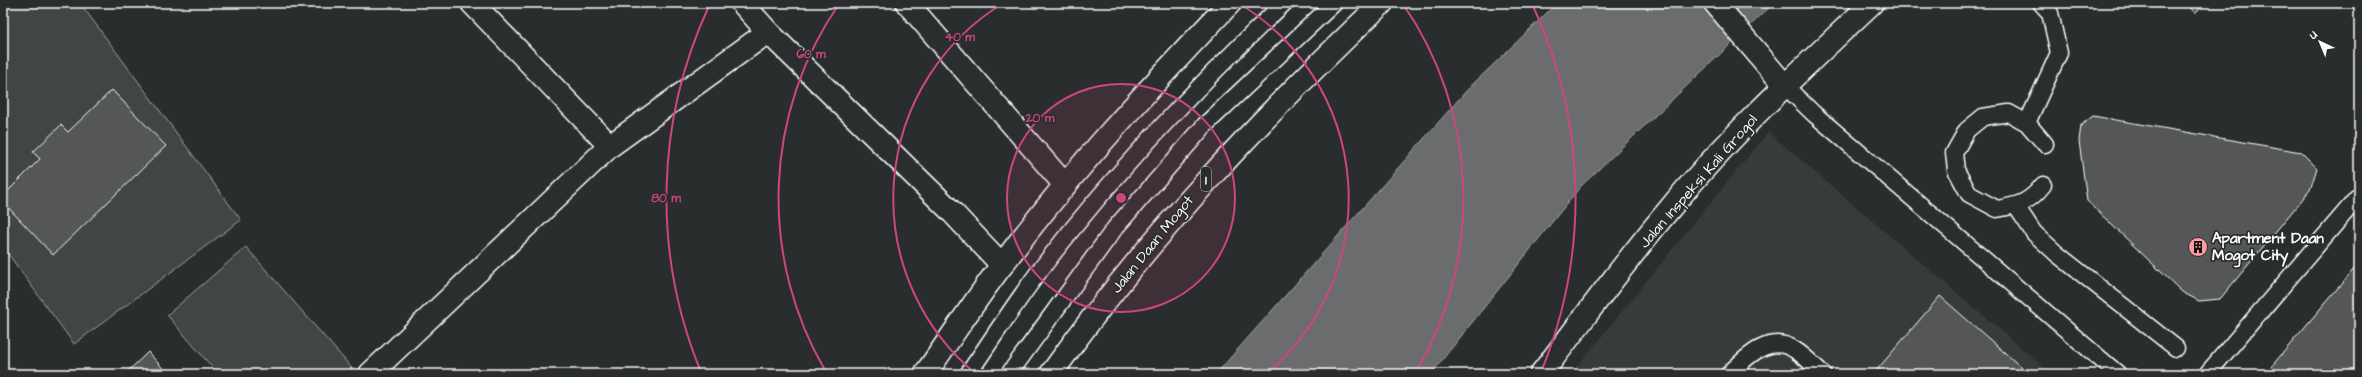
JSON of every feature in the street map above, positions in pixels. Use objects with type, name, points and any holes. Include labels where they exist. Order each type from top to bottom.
[{"type":"main road","points":[[472,3],[610,146]]},
{"type":"main road","points":[[742,3],[768,32],[950,210],[1002,265]]},
{"type":"main road","points":[[907,3],[1065,185]]},
{"type":"main road","points":[[925,374],[1002,265],[1065,185],[1116,125],[1230,3]]},
{"type":"main road","name":"Jalan Daan Mogot","points":[[1051,374],[1116,287],[1197,189],[1257,125],[1382,3]]},
{"type":"main road","points":[[1715,3],[1784,85]]},
{"type":"main road","name":"Jalan Inspeksi Kali Grogol","points":[[1541,374],[1667,212],[1724,147],[1784,85],[1872,3]]},
{"type":"main road","points":[[370,374],[610,146],[768,32]]},
{"type":"lane","points":[[968,374],[1044,265],[1115,177],[1220,63],[1284,3]]},
{"type":"lane","points":[[1009,374],[1125,216],[1205,125],[1334,3]]},
{"type":"lane","points":[[2027,123],[2059,53],[2050,13],[2041,3]]},
{"type":"lane","points":[[1784,85],[1814,114],[2118,374]]},
{"type":"lane","points":[[2043,185],[2032,198],[2016,206],[1997,209],[1969,194],[1956,170],[1954,153],[1967,130],[1983,117],[2009,113],[2027,123],[2045,144]]},
{"type":"lane","points":[[2207,374],[2359,196]]},
{"type":"lane","points":[[2016,206],[2034,233],[2057,254],[2176,348]]},
{"type":"lane","points":[[1729,374],[1751,352],[1773,343],[1794,349],[1823,374]]},
{"type":"shaded area","points":[[3,3],[80,3],[241,220],[74,344],[3,247]]},
{"type":"shaded area","points":[[1557,3],[1774,3],[1580,187],[1431,374],[1216,374],[1467,90]]},
{"type":"shaded area","points":[[1768,132],[2052,374],[1571,374]]},
{"type":"shaded area","points":[[246,247],[357,374],[218,374],[167,315]]},
{"type":"building","points":[[2186,3],[2205,3],[2195,13]]},
{"type":"building","points":[[112,90],[166,146],[53,255],[3,202],[3,196],[40,159],[33,152],[61,125],[68,132]]},
{"type":"building","name":"Apartment Daan Mogot City","points":[[2093,116],[2301,152],[2317,168],[2310,190],[2220,299],[2199,301],[2182,292],[2087,201],[2079,141],[2081,125]]},
{"type":"building","points":[[2359,263],[2359,374],[2265,374]]},
{"type":"building","points":[[1940,296],[2029,374],[1879,374],[1876,371]]},
{"type":"building","points":[[148,352],[168,374],[125,374]]},
{"type":"place","name":"Apartment Daan Mogot City","points":[[2198,247]]}]
